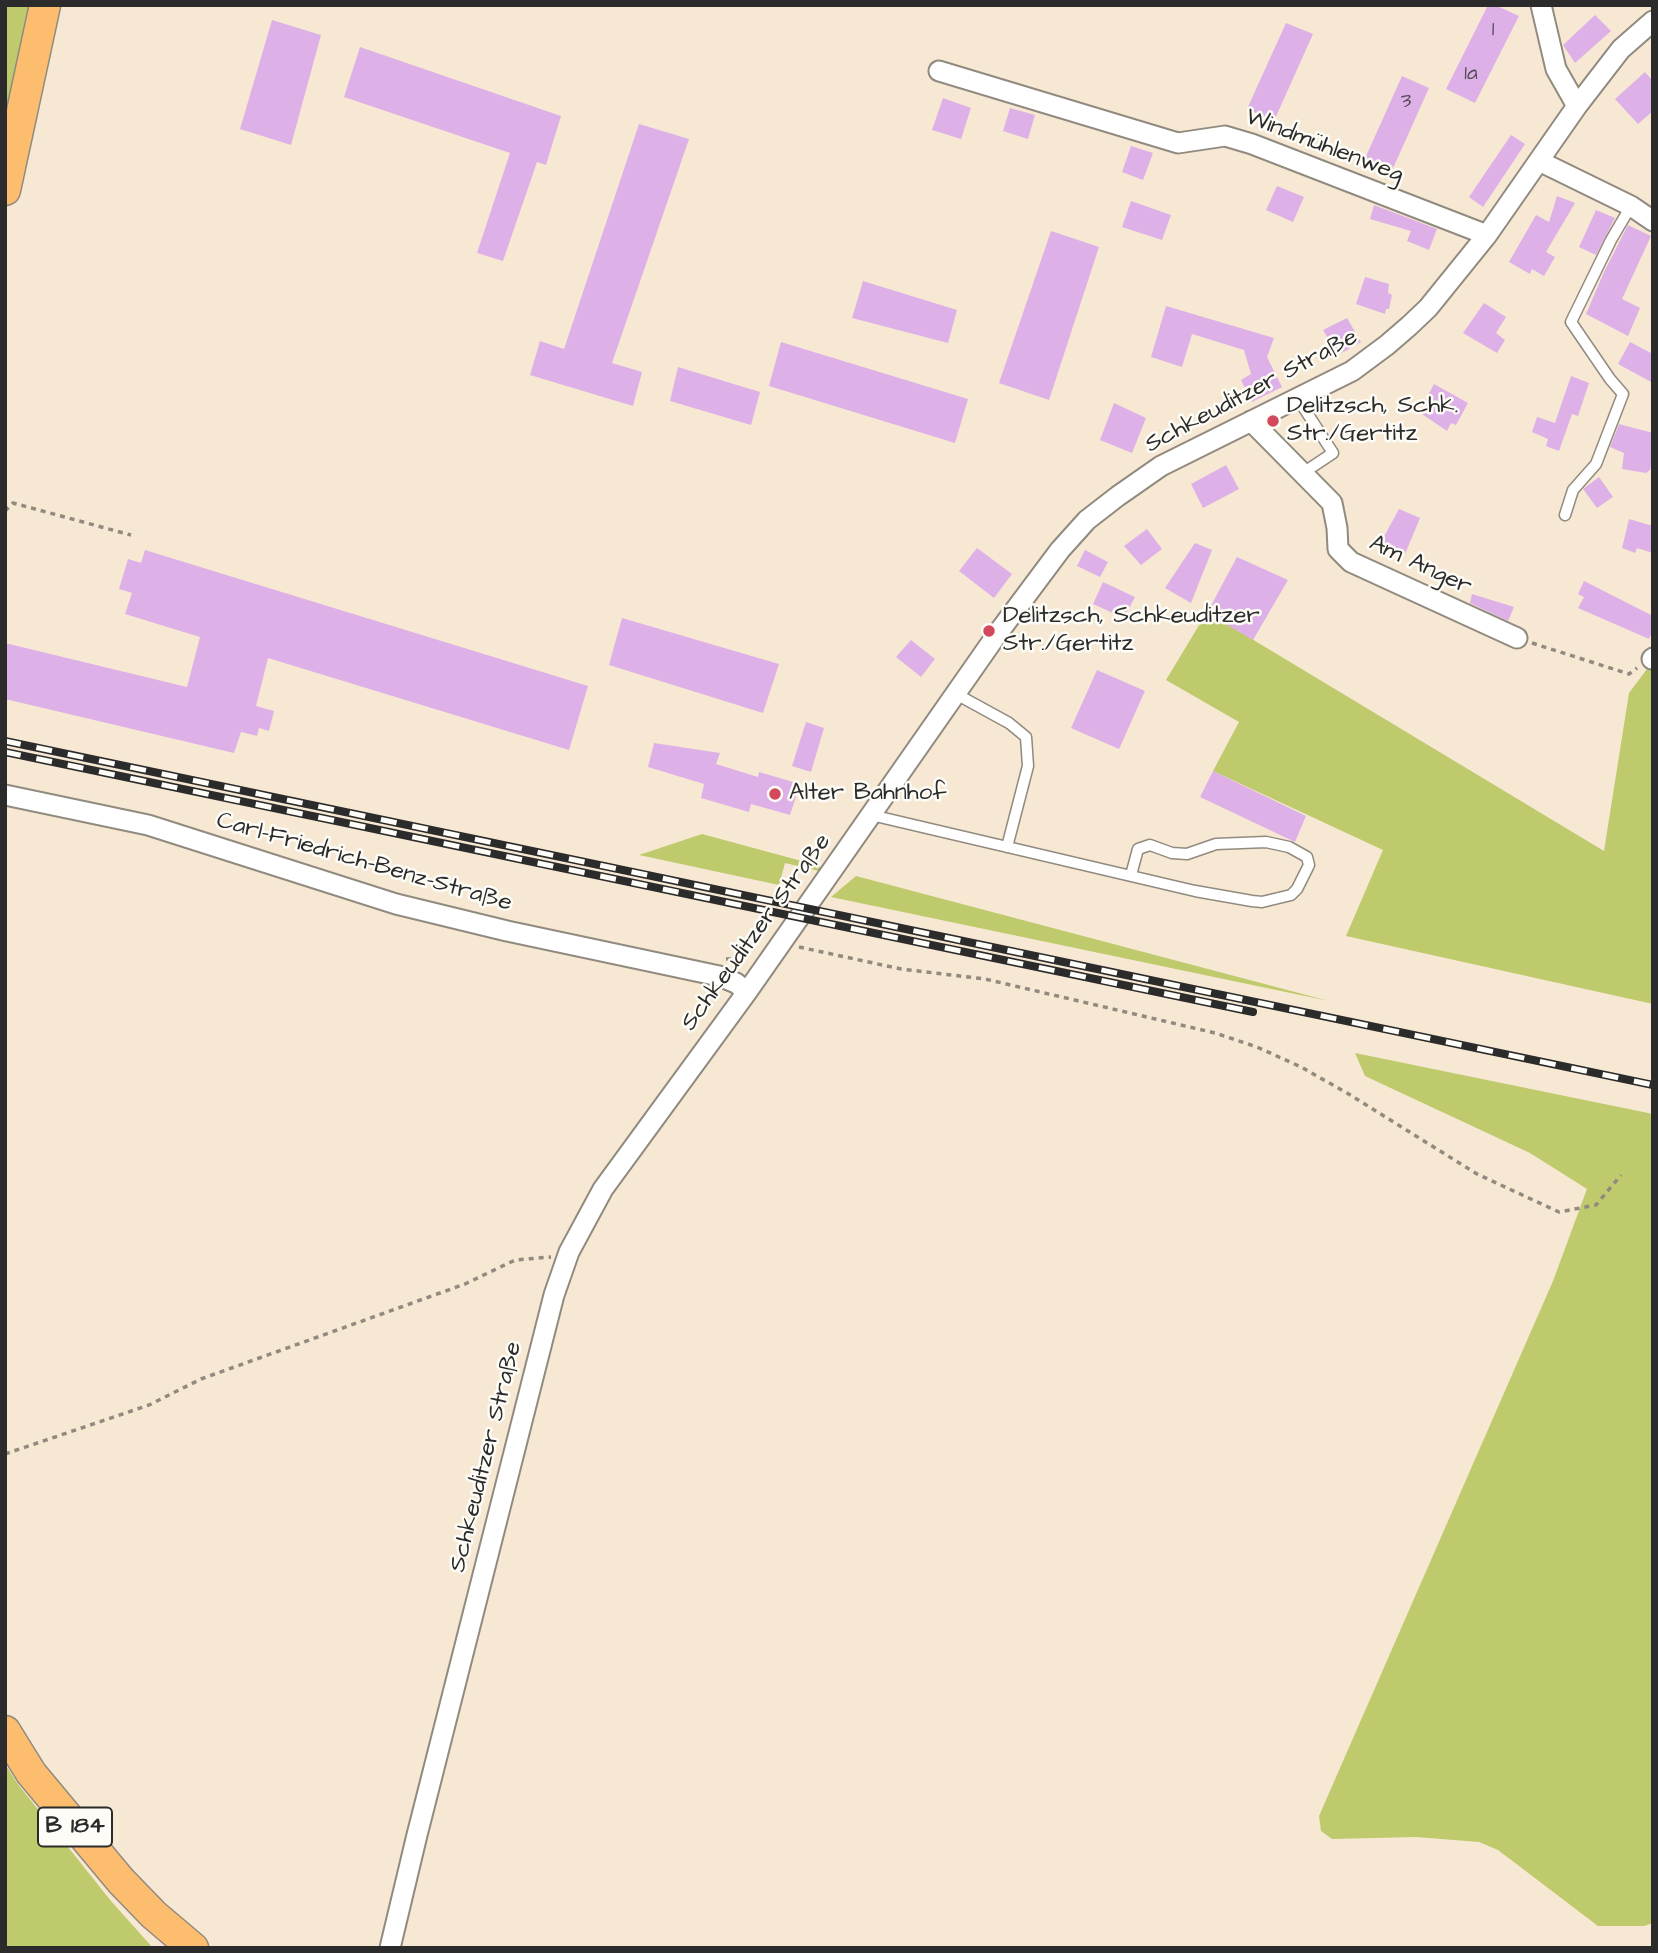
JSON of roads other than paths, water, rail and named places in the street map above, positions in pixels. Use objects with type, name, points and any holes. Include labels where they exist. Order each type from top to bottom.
[{"type":"main road","points":[[5,190],[45,5]]},
{"type":"main road","name":"B 184","points":[[5,1731],[32,1773],[105,1863],[154,1915],[193,1948]]},
{"type":"street","points":[[1541,5],[1556,69],[1577,106]]},
{"type":"street","name":"Schkeuditzer Straße","points":[[390,1948],[554,1295],[567,1257],[603,1189],[747,992],[1060,550],[1087,520],[1161,466],[1352,370],[1409,326],[1428,308],[1488,235],[1620,49],[1653,21]]},
{"type":"street","name":"Windmühlenweg","points":[[939,71],[1178,143],[1225,136],[1252,144],[1488,235]]},
{"type":"street","points":[[1539,160],[1630,206],[1653,221]]},
{"type":"street","name":"Am Anger","points":[[1251,421],[1332,503],[1338,550],[1350,562],[1517,638]]},
{"type":"street","name":"Carl-Friedrich-Benz-Straße","points":[[5,795],[148,825],[421,910],[719,976],[736,983],[747,992]]},
{"type":"lane","points":[[1564,515],[1573,490],[1596,464],[1623,394],[1571,322],[1630,206]]},
{"type":"lane","points":[[1298,399],[1334,453],[1303,473]]},
{"type":"lane","points":[[956,694],[1009,723],[1026,737],[1028,766],[1007,847]]},
{"type":"lane","points":[[870,815],[1225,897],[1262,902],[1291,895],[1309,865],[1307,857],[1289,847],[1266,842],[1216,845],[1187,854],[1172,853],[1150,845],[1138,849],[1131,875]]},
{"type":"railway","points":[[5,741],[1653,1085]]},
{"type":"railway","points":[[5,752],[1253,1012]]},
{"type":"place","name":"Delitzsch, Schk. Str./Gertitz","points":[[1273,421]]},
{"type":"place","name":"Delitzsch, Schkeuditzer Str./Gertitz","points":[[989,631]]},
{"type":"place","name":"Alter Bahnhof","points":[[775,794]]}]
